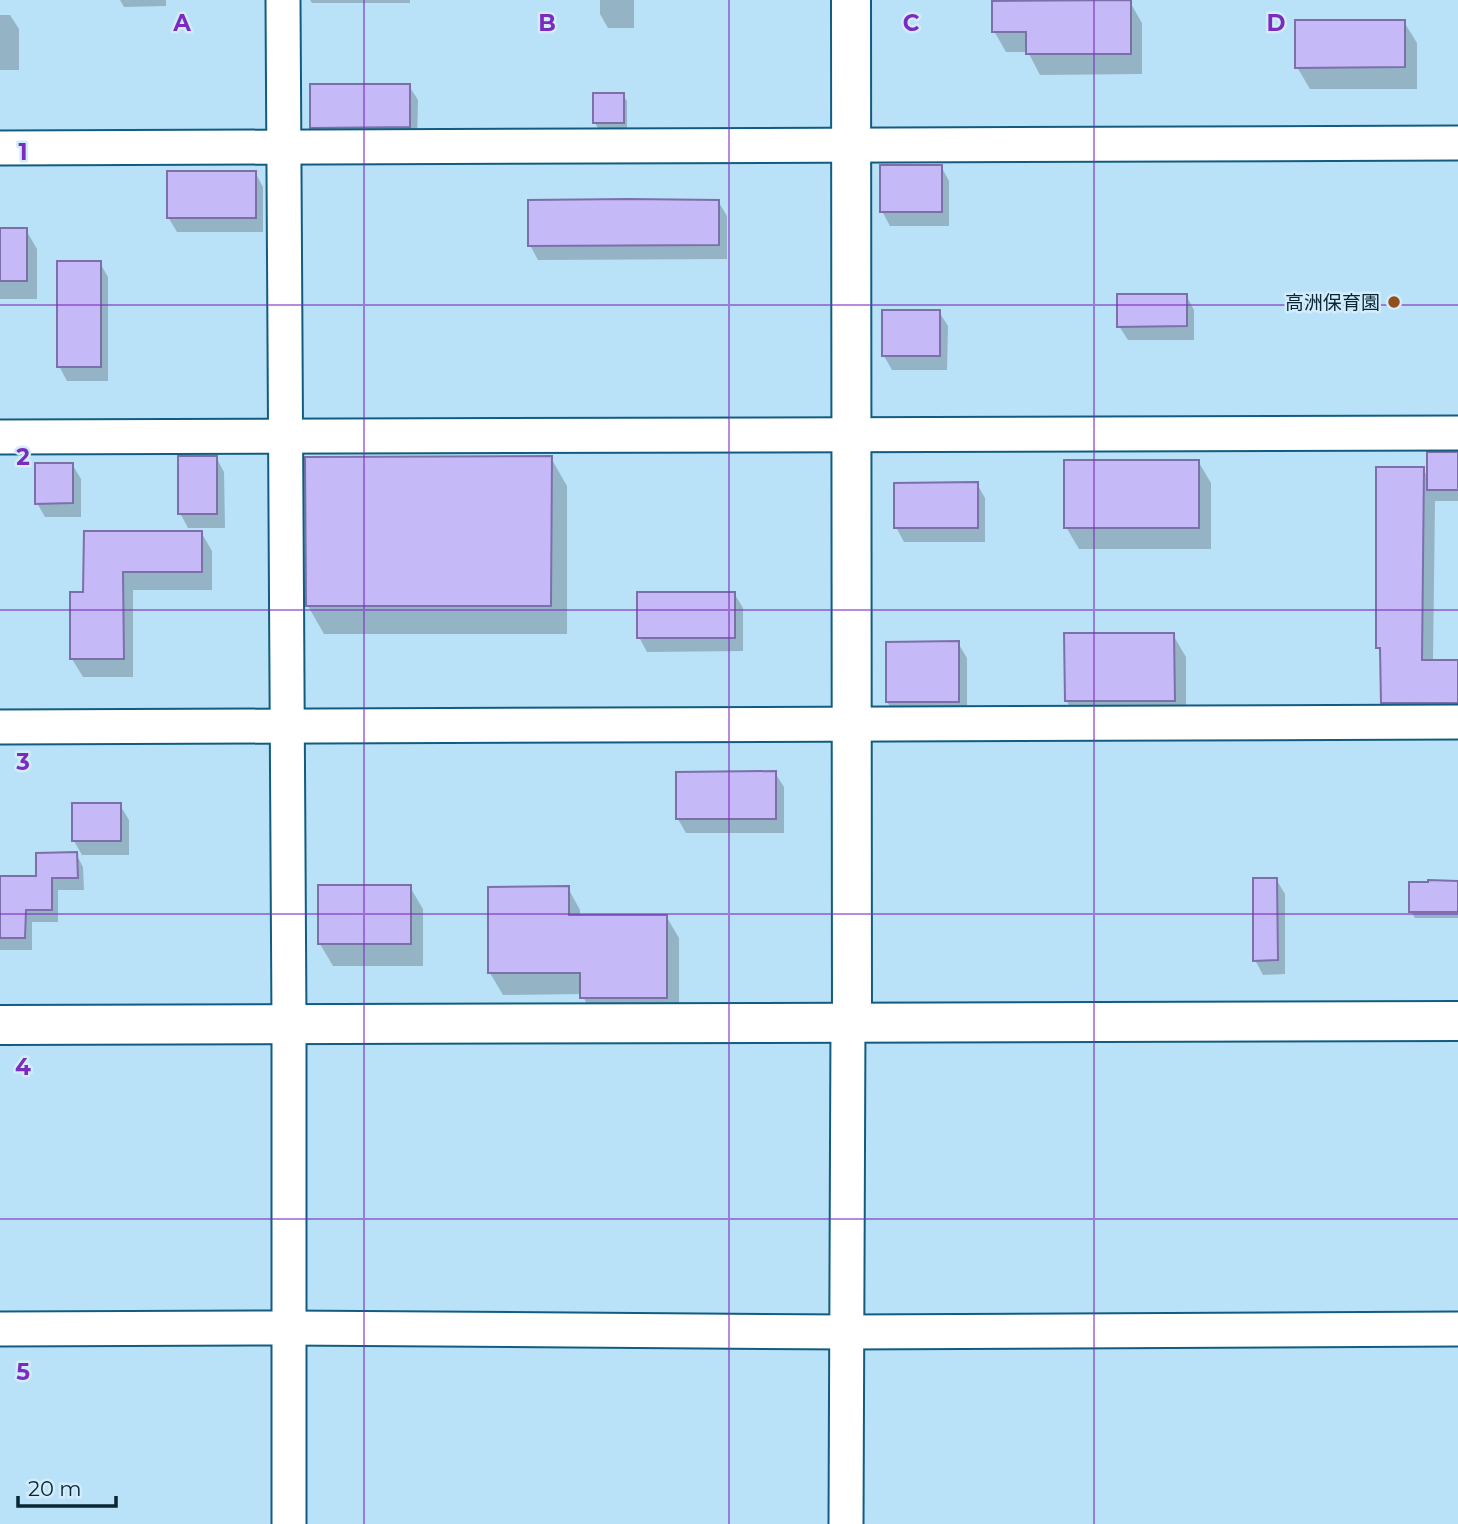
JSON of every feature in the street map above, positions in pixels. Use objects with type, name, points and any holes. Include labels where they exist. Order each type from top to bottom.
[{"type":"street","points":[[283,0],[289,1524]]},
{"type":"street","points":[[846,1524],[852,724],[851,0]]},
{"type":"street","points":[[0,148],[1458,143]]},
{"type":"street","points":[[0,437],[1458,433]]},
{"type":"street","points":[[0,727],[1458,722]]},
{"type":"street","points":[[0,1025],[1458,1021]]},
{"type":"street","points":[[0,1329],[847,1332],[1458,1329]]},
{"type":"building","points":[[1131,0],[1131,54],[1026,54],[1026,32],[992,32],[992,1]]},
{"type":"building","points":[[1295,20],[1405,20],[1405,67],[1295,68]]},
{"type":"building","points":[[310,84],[410,84],[410,127],[310,128]]},
{"type":"building","points":[[593,93],[624,93],[624,123],[593,123]]},
{"type":"building","points":[[880,165],[942,165],[942,212],[880,212]]},
{"type":"building","points":[[167,171],[256,171],[256,218],[167,218]]},
{"type":"building","points":[[528,200],[719,200],[719,245],[528,246]]},
{"type":"building","points":[[0,228],[27,228],[27,281],[0,281]]},
{"type":"building","points":[[57,261],[101,261],[101,367],[57,367]]},
{"type":"building","points":[[1117,294],[1187,294],[1187,326],[1117,327]]},
{"type":"building","points":[[882,310],[940,310],[940,356],[882,356]]},
{"type":"building","points":[[1427,452],[1458,452],[1458,490],[1427,490]]},
{"type":"building","points":[[178,456],[217,456],[217,514],[178,514]]},
{"type":"building","points":[[552,456],[551,606],[306,606],[305,457]]},
{"type":"building","points":[[1064,460],[1199,460],[1199,528],[1064,528]]},
{"type":"building","points":[[35,463],[73,463],[73,503],[35,504]]},
{"type":"building","points":[[1376,467],[1424,467],[1422,660],[1458,660],[1458,703],[1381,703],[1380,648],[1376,648]]},
{"type":"building","points":[[978,482],[978,528],[894,528],[894,483]]},
{"type":"building","points":[[84,531],[202,531],[202,572],[123,572],[124,659],[70,659],[70,592],[83,592]]},
{"type":"building","points":[[637,592],[735,592],[735,638],[637,638]]},
{"type":"building","points":[[1064,633],[1174,633],[1175,701],[1065,701]]},
{"type":"building","points":[[959,641],[959,702],[886,702],[886,642]]},
{"type":"building","points":[[776,771],[776,819],[676,819],[676,772]]},
{"type":"building","points":[[72,803],[121,803],[121,841],[72,841]]},
{"type":"building","points":[[77,852],[78,878],[52,878],[52,910],[26,910],[25,938],[0,938],[0,876],[36,876],[36,853]]},
{"type":"building","points":[[1253,878],[1277,878],[1278,960],[1253,961]]},
{"type":"building","points":[[1458,881],[1458,912],[1409,912],[1409,882]]},
{"type":"building","points":[[318,885],[411,885],[411,944],[318,944]]},
{"type":"building","points":[[569,886],[569,915],[667,915],[667,998],[580,998],[580,973],[488,973],[488,887]]},
{"type":"place","name":"高洲保育園","points":[[1394,302]]}]
